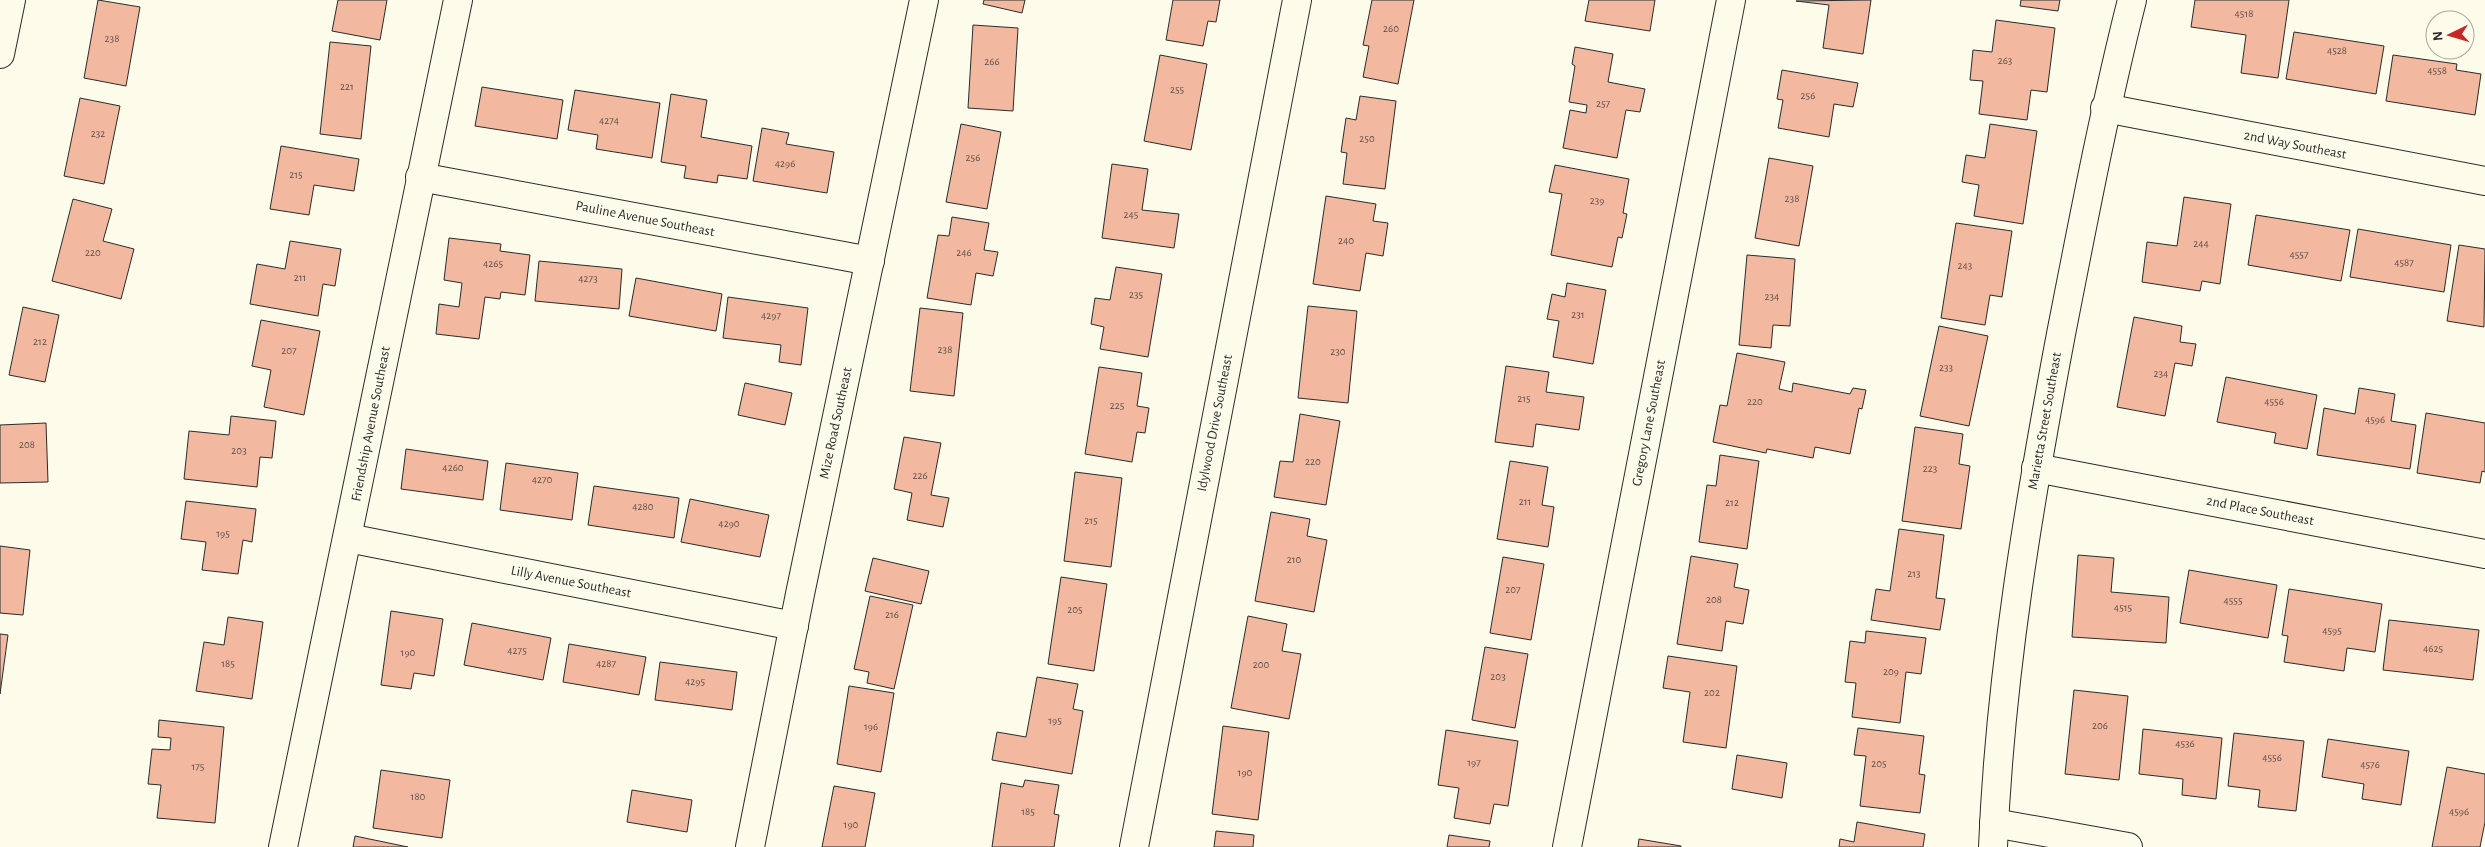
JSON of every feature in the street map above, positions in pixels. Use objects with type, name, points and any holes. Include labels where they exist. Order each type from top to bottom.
[{"type":"street","points":[[0,54],[11,0]]},
{"type":"street","name":"Friendship Avenue Southeast","points":[[283,847],[348,538],[420,176],[458,0]]},
{"type":"street","name":"Mize Road Southeast","points":[[750,847],[924,0]]},
{"type":"street","name":"Idylwood Drive Southeast","points":[[1134,847],[1297,0]]},
{"type":"street","name":"Gregory Lane Southeast","points":[[1567,847],[1730,0]]},
{"type":"street","name":"Marietta Street Southeast","points":[[1994,835],[2006,666],[2036,468],[2105,108],[2132,0]]},
{"type":"street","name":"2nd Way Southeast","points":[[2105,108],[2485,181]]},
{"type":"street","name":"Pauline Avenue Southeast","points":[[420,176],[870,261]]},
{"type":"street","name":"2nd Place Southeast","points":[[2036,468],[2485,554]]},
{"type":"street","name":"Lilly Avenue Southeast","points":[[348,538],[794,626]]},
{"type":"street","points":[[1994,835],[2128,847]]},
{"type":"building","points":[[98,0],[140,7],[126,86],[84,78]]},
{"type":"building","points":[[338,0],[387,0],[380,40],[332,31]]},
{"type":"building","points":[[984,0],[1025,0],[1022,13],[983,4]]},
{"type":"building","points":[[1173,0],[1220,0],[1216,22],[1208,21],[1203,46],[1166,40]]},
{"type":"building","points":[[1372,0],[1414,0],[1398,84],[1363,77],[1369,46],[1363,45]]},
{"type":"building","points":[[1589,0],[1655,0],[1650,31],[1585,21]]},
{"type":"building","points":[[1871,0],[1863,54],[1823,48],[1829,5],[1796,1]]},
{"type":"building","points":[[2021,0],[2060,0],[2058,11],[2020,6]]},
{"type":"building","points":[[2195,0],[2289,0],[2278,78],[2241,73],[2246,35],[2191,27]]},
{"type":"building","points":[[1996,20],[2055,28],[2047,92],[2031,90],[2027,120],[1979,114],[1983,81],[1970,80],[1973,50],[1992,52]]},
{"type":"building","points":[[973,25],[1018,28],[1013,111],[968,108]]},
{"type":"building","points":[[2294,32],[2384,46],[2376,94],[2286,79]]},
{"type":"building","points":[[330,42],[371,46],[361,139],[320,134]]},
{"type":"building","points":[[1575,47],[1613,54],[1608,82],[1645,89],[1640,112],[1626,110],[1617,158],[1563,148],[1570,110],[1586,113],[1587,105],[1569,102],[1575,66],[1572,64]]},
{"type":"building","points":[[1160,55],[1207,64],[1191,150],[1144,141]]},
{"type":"building","points":[[2393,55],[2457,64],[2456,70],[2481,74],[2475,115],[2386,101]]},
{"type":"building","points":[[1782,70],[1858,83],[1853,107],[1834,104],[1829,137],[1778,128],[1783,100],[1777,99]]},
{"type":"building","points":[[482,87],[563,100],[557,139],[475,126]]},
{"type":"building","points":[[575,90],[660,103],[652,158],[596,149],[598,135],[568,130]]},
{"type":"building","points":[[671,94],[707,100],[701,137],[752,146],[747,179],[718,175],[717,183],[684,178],[686,166],[661,162]]},
{"type":"building","points":[[1360,96],[1396,101],[1385,189],[1343,184],[1347,153],[1341,152],[1346,118],[1356,120]]},
{"type":"building","points":[[80,98],[120,106],[104,184],[64,176]]},
{"type":"building","points":[[961,124],[1001,132],[987,209],[946,202]]},
{"type":"building","points":[[1990,124],[2037,131],[2023,224],[1974,216],[1979,185],[1962,182],[1966,155],[1985,158]]},
{"type":"building","points":[[762,128],[789,133],[786,144],[834,152],[827,193],[753,181]]},
{"type":"building","points":[[281,146],[359,159],[354,191],[314,185],[309,215],[270,209]]},
{"type":"building","points":[[1769,158],[1813,166],[1799,246],[1755,238]]},
{"type":"building","points":[[1112,164],[1148,169],[1142,210],[1179,214],[1174,248],[1102,238]]},
{"type":"building","points":[[1555,165],[1629,179],[1623,213],[1627,214],[1622,238],[1618,237],[1612,267],[1551,255],[1562,194],[1549,192]]},
{"type":"building","points":[[1326,196],[1376,204],[1373,221],[1388,223],[1383,256],[1366,253],[1360,291],[1313,284]]},
{"type":"building","points":[[2184,197],[2231,204],[2220,284],[2202,281],[2200,291],[2142,282],[2147,242],[2177,246]]},
{"type":"building","points":[[73,199],[112,209],[103,241],[134,249],[121,299],[52,281]]},
{"type":"building","points":[[2256,215],[2350,230],[2341,281],[2248,265]]},
{"type":"building","points":[[952,217],[989,223],[984,250],[998,252],[993,276],[976,273],[971,305],[927,298],[938,235],[949,236]]},
{"type":"building","points":[[1956,223],[2012,231],[2002,297],[1990,295],[1985,325],[1941,318]]},
{"type":"building","points":[[2358,229],[2451,245],[2444,292],[2350,277]]},
{"type":"building","points":[[449,238],[501,244],[500,251],[530,255],[525,295],[501,292],[500,299],[485,297],[479,339],[436,334],[439,304],[459,307],[462,283],[444,280]]},
{"type":"building","points":[[290,241],[341,249],[335,286],[323,284],[318,316],[250,304],[257,264],[285,269]]},
{"type":"building","points":[[2459,245],[2485,249],[2484,327],[2447,321]]},
{"type":"building","points":[[1747,255],[1795,259],[1790,326],[1773,325],[1771,348],[1739,345]]},
{"type":"building","points":[[539,261],[622,269],[619,309],[535,301]]},
{"type":"building","points":[[1116,267],[1162,274],[1148,357],[1100,349],[1104,327],[1091,324],[1095,298],[1110,300]]},
{"type":"building","points":[[636,278],[722,294],[716,331],[629,316]]},
{"type":"building","points":[[1567,283],[1606,290],[1593,364],[1553,357],[1559,321],[1547,319],[1552,294],[1565,297]]},
{"type":"building","points":[[728,297],[808,308],[801,365],[779,362],[781,345],[723,338]]},
{"type":"building","points":[[1308,306],[1357,311],[1348,403],[1298,398]]},
{"type":"building","points":[[23,307],[59,315],[45,382],[9,375]]},
{"type":"building","points":[[920,308],[963,313],[954,396],[910,391]]},
{"type":"building","points":[[2134,317],[2182,326],[2180,342],[2196,344],[2192,366],[2175,363],[2165,416],[2117,407]]},
{"type":"building","points":[[261,320],[320,331],[304,415],[264,407],[271,370],[252,366]]},
{"type":"building","points":[[1939,326],[1988,336],[1969,426],[1920,416]]},
{"type":"building","points":[[1737,353],[1785,362],[1779,389],[1792,392],[1793,383],[1850,394],[1853,388],[1866,390],[1862,409],[1859,408],[1850,454],[1815,447],[1813,458],[1767,449],[1766,453],[1713,442],[1720,405],[1727,406]]},
{"type":"building","points":[[1506,366],[1549,372],[1546,392],[1584,397],[1579,430],[1536,424],[1533,447],[1495,442]]},
{"type":"building","points":[[1099,367],[1142,373],[1137,406],[1149,408],[1145,433],[1137,432],[1132,462],[1085,454]]},
{"type":"building","points":[[2226,377],[2317,395],[2307,449],[2274,443],[2276,433],[2217,422]]},
{"type":"building","points":[[745,383],[792,393],[785,425],[738,415]]},
{"type":"building","points":[[2359,388],[2395,394],[2391,421],[2416,425],[2410,469],[2317,455],[2324,408],[2355,414]]},
{"type":"building","points":[[2426,413],[2485,423],[2485,472],[2482,471],[2480,483],[2417,473]]},
{"type":"building","points":[[1300,414],[1340,421],[1326,505],[1274,497],[1280,461],[1293,462]]},
{"type":"building","points":[[231,416],[276,421],[272,458],[260,457],[257,487],[184,479],[189,431],[229,435]]},
{"type":"building","points":[[46,423],[48,482],[0,483],[0,425]]},
{"type":"building","points":[[1915,427],[1963,434],[1959,464],[1970,466],[1961,529],[1902,521]]},
{"type":"building","points":[[904,437],[941,443],[931,495],[949,498],[943,527],[907,520],[912,493],[894,489]]},
{"type":"building","points":[[406,449],[488,461],[483,500],[401,489]]},
{"type":"building","points":[[1720,455],[1759,461],[1747,549],[1699,542],[1707,485],[1716,486]]},
{"type":"building","points":[[1510,461],[1548,467],[1542,505],[1554,507],[1548,547],[1497,539]]},
{"type":"building","points":[[506,463],[578,473],[572,520],[500,510]]},
{"type":"building","points":[[1075,472],[1122,478],[1111,567],[1064,561]]},
{"type":"building","points":[[594,486],[679,498],[674,538],[588,525]]},
{"type":"building","points":[[690,499],[769,515],[760,557],[681,542]]},
{"type":"building","points":[[186,501],[256,509],[252,542],[243,540],[238,574],[202,570],[206,542],[181,539]]},
{"type":"building","points":[[1271,512],[1310,519],[1307,536],[1327,540],[1314,612],[1255,601]]},
{"type":"building","points":[[1899,529],[1944,535],[1936,598],[1945,599],[1940,630],[1871,620],[1876,589],[1890,591]]},
{"type":"building","points":[[0,546],[30,550],[23,615],[0,613]]},
{"type":"building","points":[[2078,555],[2114,558],[2111,592],[2169,597],[2166,643],[2072,637]]},
{"type":"building","points":[[1691,556],[1738,564],[1734,587],[1749,590],[1743,624],[1726,621],[1722,651],[1677,644]]},
{"type":"building","points":[[1503,557],[1544,564],[1531,640],[1490,633]]},
{"type":"building","points":[[873,558],[929,571],[921,604],[865,591]]},
{"type":"building","points":[[2189,570],[2277,585],[2268,638],[2180,623]]},
{"type":"building","points":[[1061,577],[1107,584],[1094,671],[1048,664]]},
{"type":"building","points":[[2289,589],[2382,604],[2375,652],[2347,648],[2344,671],[2284,662],[2288,636],[2282,635]]},
{"type":"building","points":[[870,596],[913,605],[894,689],[867,683],[869,672],[854,669]]},
{"type":"building","points":[[391,611],[443,619],[434,676],[414,673],[411,689],[381,685]]},
{"type":"building","points":[[1248,616],[1287,624],[1282,651],[1301,654],[1289,719],[1231,708]]},
{"type":"building","points":[[228,617],[263,622],[252,699],[196,691],[204,642],[224,645]]},
{"type":"building","points":[[2389,620],[2479,630],[2473,680],[2383,670]]},
{"type":"building","points":[[472,623],[551,638],[543,680],[464,665]]},
{"type":"building","points":[[1866,631],[1926,638],[1921,674],[1906,672],[1900,723],[1852,717],[1856,683],[1845,682],[1850,641],[1865,643]]},
{"type":"building","points":[[0,634],[8,635],[0,694]]},
{"type":"building","points":[[569,644],[646,657],[639,695],[563,682]]},
{"type":"building","points":[[1485,647],[1528,654],[1515,728],[1472,720]]},
{"type":"building","points":[[1668,656],[1737,666],[1726,748],[1683,742],[1690,692],[1663,688]]},
{"type":"building","points":[[660,662],[737,672],[732,710],[655,700]]},
{"type":"building","points":[[1037,677],[1078,684],[1073,709],[1083,711],[1072,774],[992,760],[997,732],[1026,737]]},
{"type":"building","points":[[849,686],[894,693],[881,772],[837,764]]},
{"type":"building","points":[[2074,690],[2128,696],[2119,780],[2065,774]]},
{"type":"building","points":[[159,720],[224,727],[215,823],[157,818],[161,785],[148,784],[152,749],[170,750],[171,738],[158,737]]},
{"type":"building","points":[[1223,726],[1269,732],[1258,820],[1212,814]]},
{"type":"building","points":[[1858,728],[1924,736],[1919,774],[1925,775],[1920,813],[1860,806],[1866,756],[1854,755]]},
{"type":"building","points":[[2143,729],[2222,738],[2216,799],[2182,795],[2183,779],[2139,774]]},
{"type":"building","points":[[1446,730],[1518,741],[1508,806],[1494,804],[1490,824],[1454,818],[1459,788],[1438,785]]},
{"type":"building","points":[[2234,733],[2304,741],[2296,811],[2258,807],[2260,790],[2228,786]]},
{"type":"building","points":[[2328,739],[2409,751],[2401,805],[2362,799],[2364,784],[2322,777]]},
{"type":"building","points":[[1737,755],[1787,763],[1782,798],[1732,789]]},
{"type":"building","points":[[2447,767],[2485,774],[2485,822],[2480,847],[2432,847]]},
{"type":"building","points":[[381,770],[450,780],[442,838],[373,828]]},
{"type":"building","points":[[1025,780],[1059,785],[1054,814],[1059,815],[1054,847],[992,847],[1001,783],[1023,787]]},
{"type":"building","points":[[834,786],[875,793],[865,847],[822,847]]},
{"type":"building","points":[[632,790],[692,800],[687,832],[627,822]]},
{"type":"building","points":[[1857,822],[1925,834],[1923,847],[1839,847],[1840,839],[1854,842]]},
{"type":"building","points":[[1216,831],[1254,835],[1253,847],[1214,847]]},
{"type":"building","points":[[1449,835],[1490,841],[1489,847],[1447,847]]},
{"type":"building","points":[[355,836],[408,847],[353,847]]},
{"type":"building","points":[[1639,839],[1681,846],[1681,847],[1638,847]]}]
